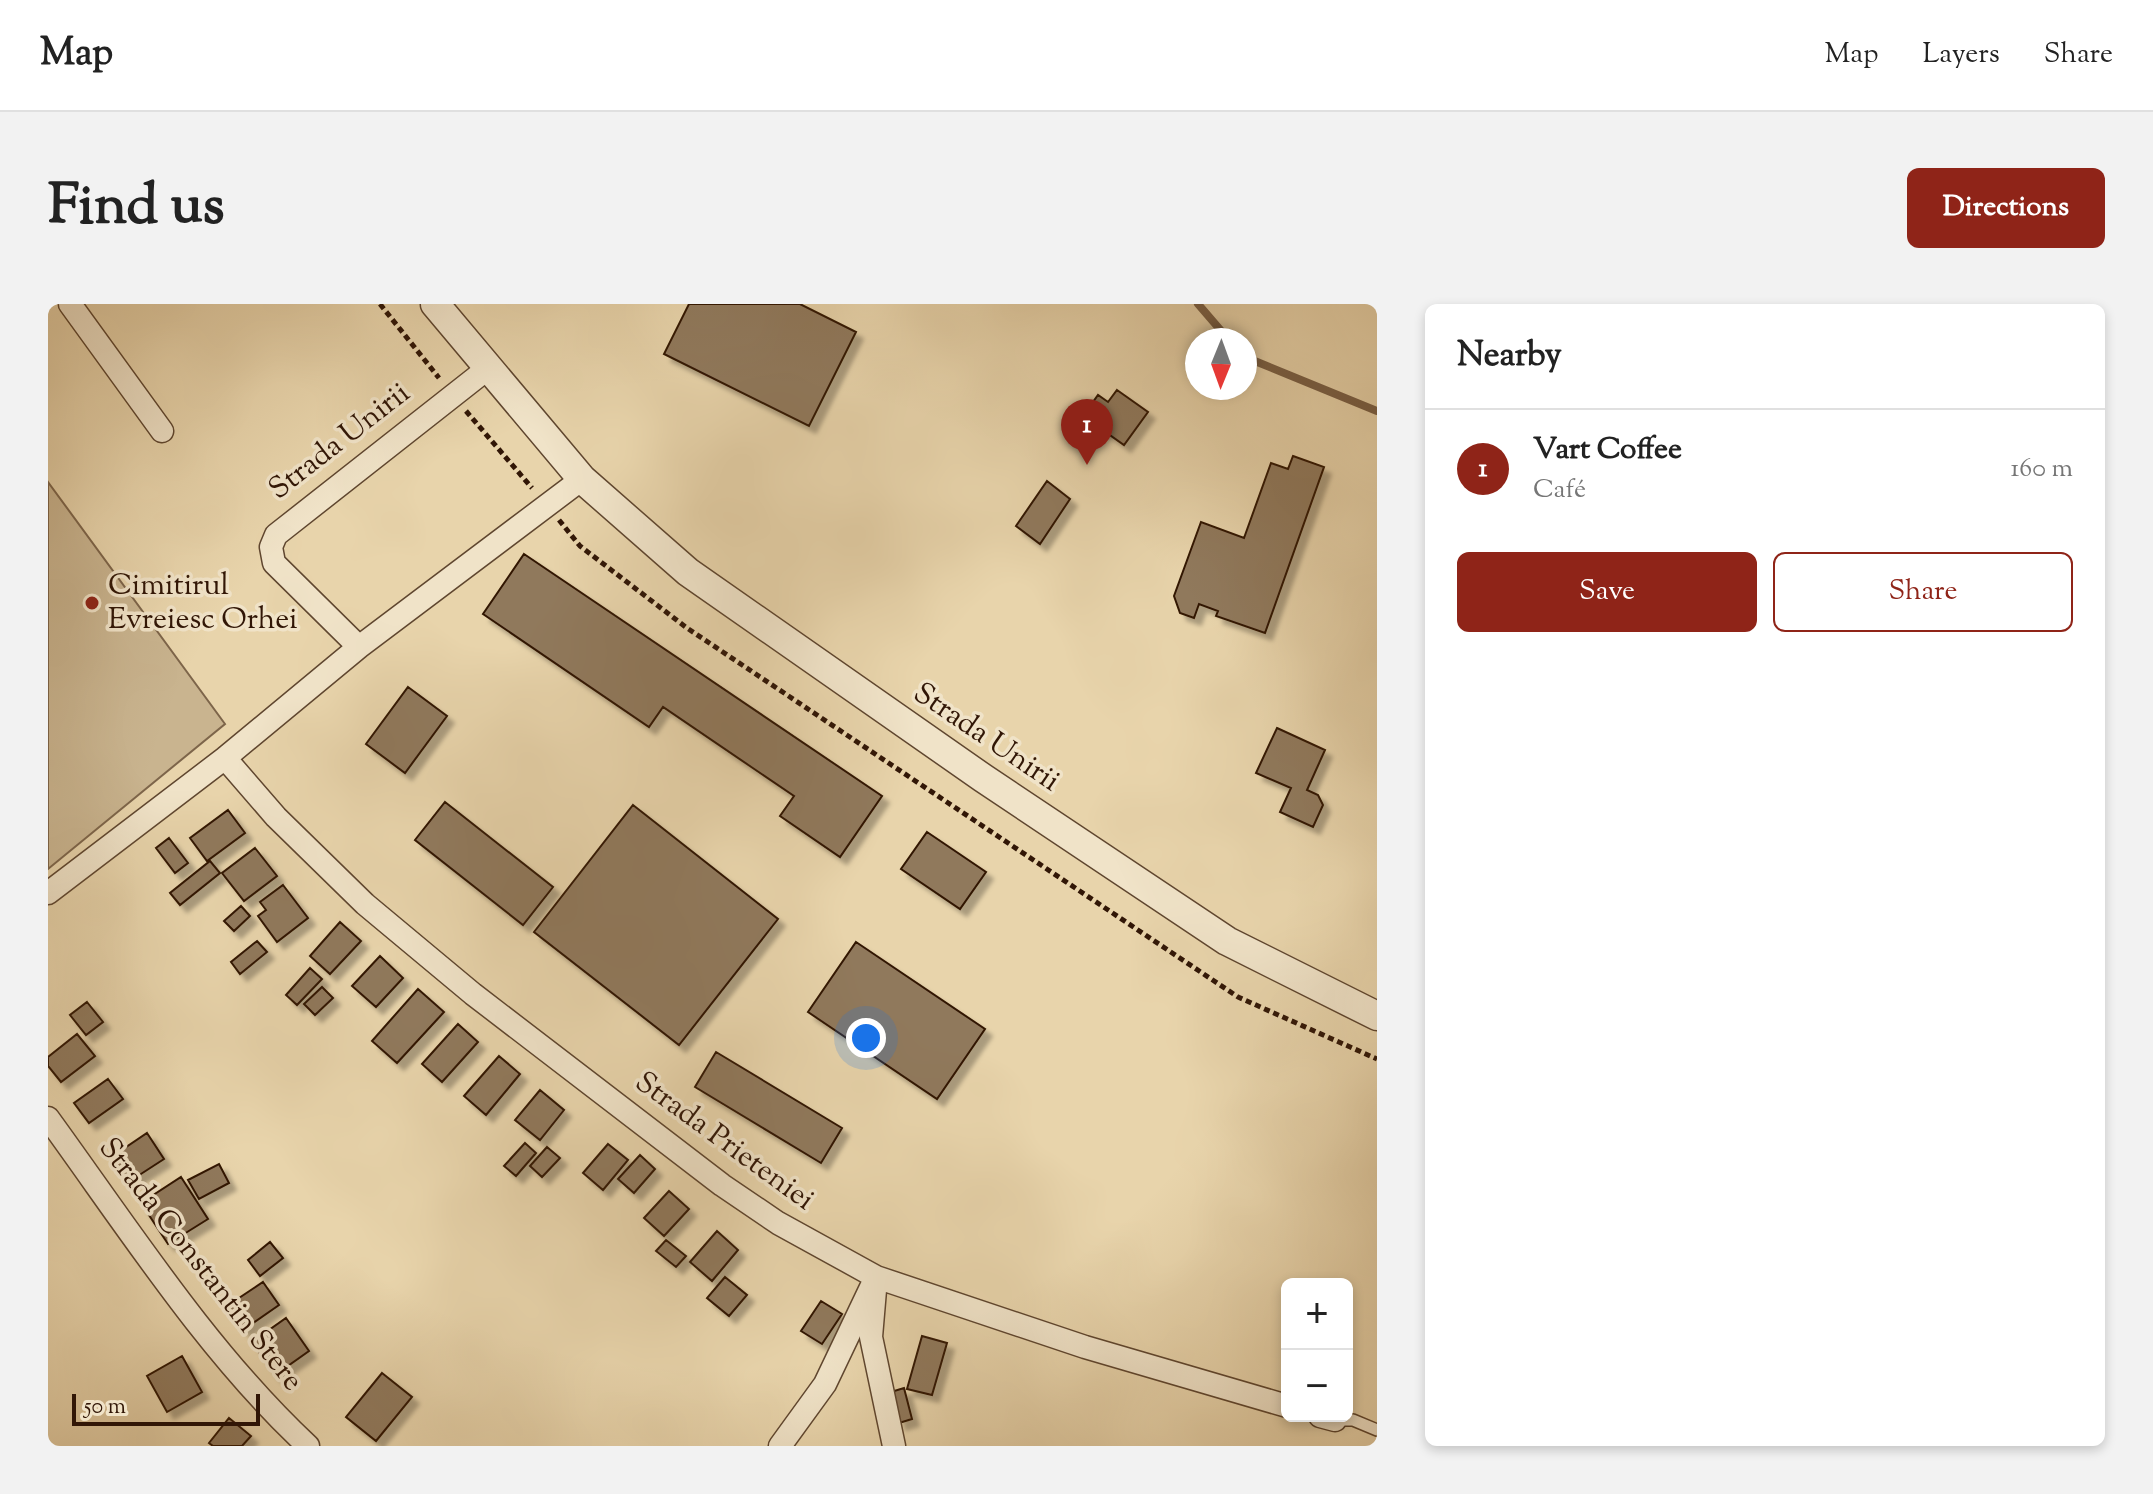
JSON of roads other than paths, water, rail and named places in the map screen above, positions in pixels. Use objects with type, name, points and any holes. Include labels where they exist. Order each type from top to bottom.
[{"type":"street","points":[[70,304],[162,431]]},
{"type":"street","name":"Strada Unirii","points":[[435,304],[582,479],[688,572],[983,778],[1227,941],[1377,1016]]},
{"type":"street","name":"Strada Unirii","points":[[359,647],[274,563],[271,547],[276,535],[487,369]]},
{"type":"street","points":[[48,893],[225,758],[359,647],[582,479]]},
{"type":"street","name":"Strada Prieteniei","points":[[225,758],[323,866],[473,994],[722,1185],[778,1223],[876,1277],[1085,1347],[1281,1404]]},
{"type":"street","name":"Strada Constantin Stere","points":[[48,1118],[156,1268],[232,1363],[308,1446]]},
{"type":"street","points":[[780,1446],[825,1384],[876,1277]]},
{"type":"street","points":[[876,1277],[871,1337],[894,1446]]},
{"type":"lane","points":[[1353,1420],[1377,1430]]},
{"type":"waterway","points":[[1198,304],[1219,328]]},
{"type":"waterway","points":[[1257,362],[1377,411]]},
{"type":"place","name":"Vart Coffee","points":[[1087,465]]},
{"type":"place","name":"Cimitirul Evreiesc Orhei","points":[[92,603]]}]
